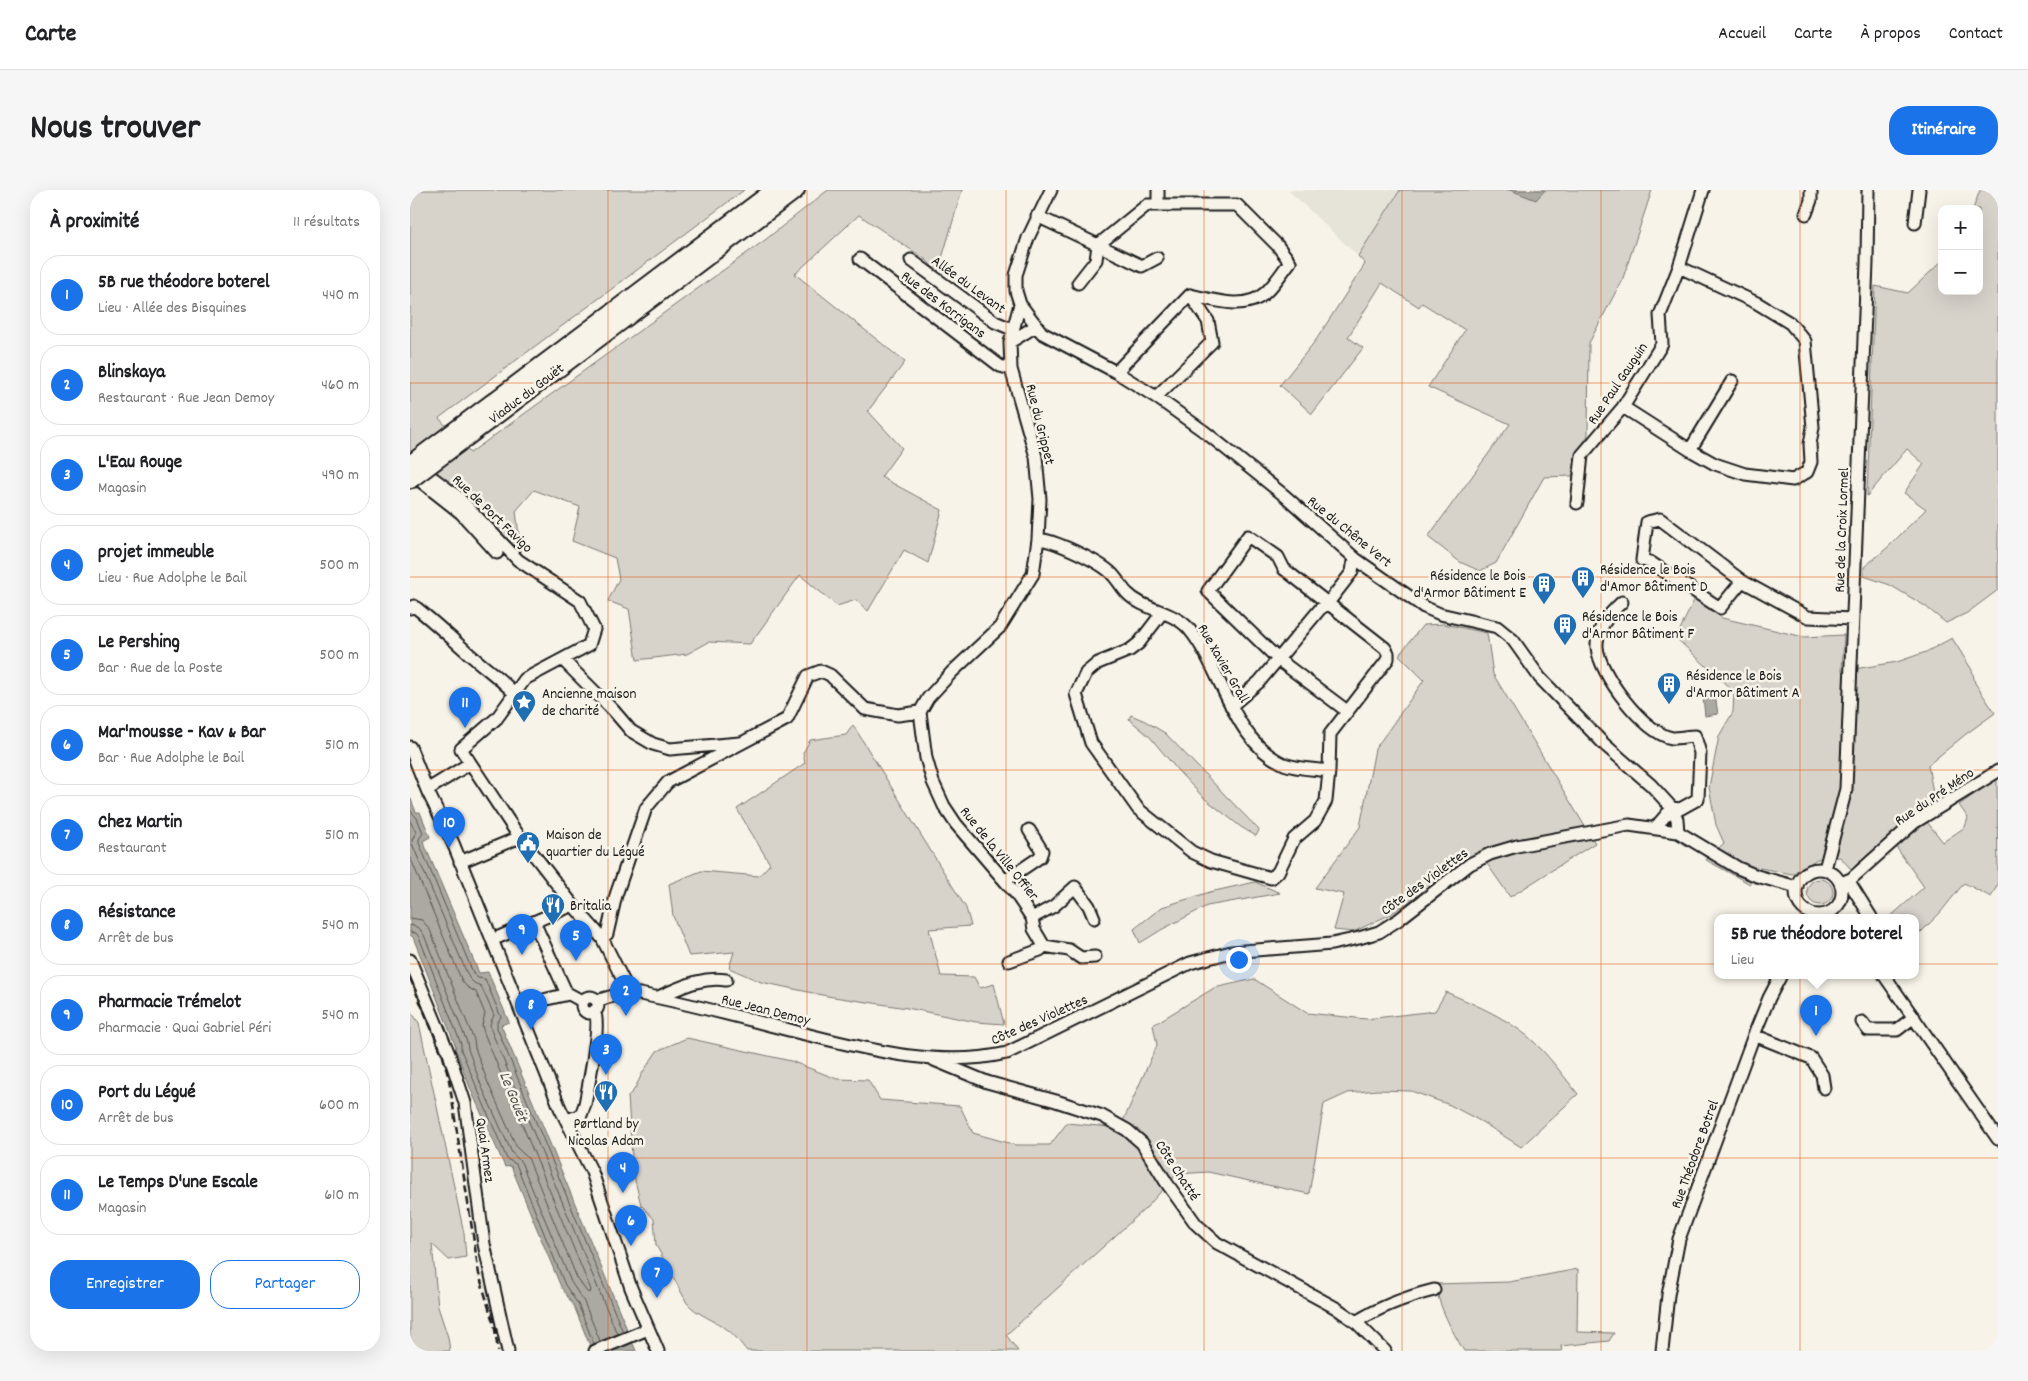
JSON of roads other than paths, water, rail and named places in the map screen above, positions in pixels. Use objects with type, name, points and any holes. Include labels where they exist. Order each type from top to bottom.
[{"type":"highway","points":[[639,300],[774,190]]},
{"type":"highway","points":[[639,300],[796,190]]},
{"type":"highway","name":"Viaduc du Gouët","points":[[410,462],[639,300]]},
{"type":"highway","name":"Viaduc du Gouët","points":[[410,481],[639,300]]},
{"type":"street","name":"Rue du Grippet","points":[[920,712],[928,698],[952,672],[1000,627],[1033,574],[1038,539],[1040,499],[1036,456],[1011,369],[1010,342],[1020,304],[1016,291],[1016,275],[1037,216],[1051,190]]},
{"type":"street","points":[[1158,190],[1158,205]]},
{"type":"street","name":"Rue Paul Gauguin","points":[[1576,503],[1582,455],[1622,407],[1662,344],[1660,315],[1679,267],[1703,190]]},
{"type":"street","points":[[1806,214],[1811,200],[1810,190]]},
{"type":"street","name":"Rue de la Croix Lormel","points":[[1825,869],[1846,789],[1867,263],[1868,190]]},
{"type":"street","points":[[1915,223],[1919,190]]},
{"type":"street","points":[[1078,283],[1096,260],[1098,245],[1147,205],[1237,206],[1277,245],[1290,262],[1265,294],[1248,303],[1217,301],[1190,295]]},
{"type":"street","points":[[1037,216],[1142,266],[1157,258]]},
{"type":"street","name":"Rue des Korrigans","points":[[860,259],[1000,366],[1011,369]]},
{"type":"street","name":"Allée du Levant","points":[[911,260],[995,322],[1012,329]]},
{"type":"street","points":[[1622,407],[1690,450],[1732,472],[1793,480],[1807,472],[1811,462],[1810,444],[1813,427],[1805,341],[1790,323],[1753,301],[1679,267]]},
{"type":"street","points":[[1116,372],[1190,295]]},
{"type":"street","points":[[1156,397],[1212,342],[1208,321],[1190,295]]},
{"type":"street","name":"Rue du Chêne Vert","points":[[1020,304],[1042,334],[1116,372],[1156,397],[1205,432],[1285,496],[1355,562],[1424,607],[1440,614],[1497,627],[1513,640],[1540,678],[1605,745],[1651,785],[1672,808],[1678,819],[1678,832]]},
{"type":"street","points":[[1010,342],[1036,326]]},
{"type":"street","points":[[1690,450],[1732,381]]},
{"type":"street","name":"Rue de Port Favigo","points":[[410,462],[458,497],[518,560],[580,601],[594,629],[590,645],[563,660]]},
{"type":"street","points":[[410,481],[419,480],[461,513],[497,553]]},
{"type":"street","points":[[1742,581],[1720,608],[1650,562],[1642,560],[1647,522],[1660,519],[1742,581],[1808,617],[1852,619]]},
{"type":"street","points":[[1162,613],[1139,643],[1130,650],[1098,662],[1086,673],[1076,694],[1091,743],[1138,809],[1179,843],[1211,862],[1271,878],[1278,872],[1294,839],[1315,821],[1326,801],[1330,734],[1388,659],[1388,653],[1385,648],[1324,604],[1284,569],[1278,557],[1248,536],[1208,591],[1279,660],[1347,711]]},
{"type":"street","name":"Rue Xavier Grall","points":[[1038,539],[1066,548],[1109,571],[1128,594],[1182,622],[1190,631],[1217,675],[1231,706],[1252,740],[1265,752],[1285,764],[1329,771]]},
{"type":"street","points":[[1231,706],[1259,682],[1279,660],[1324,604],[1347,568],[1355,562]]},
{"type":"street","points":[[1622,602],[1610,613],[1601,628],[1597,647],[1603,668],[1631,709],[1652,730],[1672,738],[1695,736],[1700,753],[1698,799],[1680,809],[1672,808],[1654,828]]},
{"type":"street","points":[[412,607],[436,623],[486,669],[500,678],[514,693]]},
{"type":"street","points":[[629,992],[602,938],[572,905],[520,836],[469,764],[461,749],[497,718],[525,679],[545,667],[563,660],[613,710],[631,731],[653,744],[670,749],[747,742]]},
{"type":"street","points":[[602,938],[607,934],[616,895],[646,808],[668,782],[787,720],[808,676],[821,671],[830,675],[865,709],[898,715],[920,712]]},
{"type":"street","name":"Rue de la Ville Offier","points":[[920,712],[926,758],[933,782],[944,806],[956,824],[1006,880],[1032,918],[1034,929],[1044,946]]},
{"type":"street","points":[[410,747],[567,1120],[592,1172],[622,1265],[658,1351]]},
{"type":"street","points":[[427,790],[469,764]]},
{"type":"street","name":"Rue du Pré Méno","points":[[1844,882],[1915,822],[1998,771]]},
{"type":"street","name":"Côte des Violettes","points":[[928,1057],[988,1057],[1007,1053],[1204,958],[1232,952],[1332,944],[1379,932],[1398,920],[1470,864],[1490,854],[1517,846],[1629,825],[1654,828],[1678,832],[1738,868],[1757,876],[1796,886]]},
{"type":"street","points":[[1006,880],[1040,857],[1042,851],[1029,830]]},
{"type":"street","points":[[460,862],[520,836]]},
{"type":"street","points":[[1810,914],[1800,906],[1797,900],[1796,886],[1805,874],[1817,869],[1825,869],[1844,882],[1869,914]]},
{"type":"street","points":[[1838,914],[1844,882]]},
{"type":"street","points":[[1032,918],[1054,906],[1075,887],[1089,906],[1094,918]]},
{"type":"street","points":[[492,940],[572,905]]},
{"type":"street","points":[[520,1009],[566,994],[534,922]]},
{"type":"street","points":[[1009,961],[1040,950],[1044,946],[1069,950],[1081,958],[1095,956]]},
{"type":"street","name":"Quai Armez","points":[[410,960],[449,1054],[465,1103],[484,1244],[508,1351]]},
{"type":"street","points":[[658,997],[691,982],[716,978],[726,980]]},
{"type":"street","name":"Rue Théodore Botrel","points":[[1662,1351],[1668,1295],[1679,1240],[1768,998],[1779,979]]},
{"type":"street","points":[[1887,979],[1998,1139]]},
{"type":"street","name":"Rue Jean Demoy","points":[[566,994],[582,1002],[588,997],[593,998],[596,1006],[617,994],[629,992],[658,997],[875,1051],[928,1057]]},
{"type":"street","points":[[567,1120],[581,1115],[585,1104],[597,1028],[596,1006]]},
{"type":"street","points":[[1862,1022],[1868,1030],[1897,1030],[1914,1017]]},
{"type":"street","points":[[1754,1035],[1811,1058],[1822,1075],[1824,1088]]},
{"type":"street","name":"Côte Chatté","points":[[928,1057],[987,1082],[1102,1116],[1127,1130],[1142,1143],[1166,1182],[1196,1224],[1217,1243],[1336,1308],[1356,1322],[1385,1351]]},
{"type":"street","points":[[1356,1322],[1375,1310],[1405,1297],[1434,1290]]},
{"type":"street","points":[[595,1351],[648,1328]]},
{"type":"water","points":[[1510,190],[1545,190],[1536,200]]},
{"type":"water","points":[[1715,695],[1718,714],[1705,716],[1703,697]]},
{"type":"water","name":"Le Gouët","points":[[410,797],[416,812],[420,812],[430,837],[423,841],[479,973],[488,972],[509,1022],[501,1025],[636,1351],[592,1351],[574,1306],[561,1287],[511,1166],[505,1167],[471,1090],[413,937],[410,935]]},
{"type":"railway","points":[[410,978],[443,1056],[449,1080],[479,1274],[495,1329],[498,1351]]},
{"type":"place","name":"Résidence le Bois d'Amor Bâtiment D","points":[[1583,599]]},
{"type":"place","name":"Résidence le Bois d'Armor Bâtiment E","points":[[1544,605]]},
{"type":"place","name":"Résidence le Bois d'Armor Bâtiment F","points":[[1565,646]]},
{"type":"place","name":"Résidence le Bois d'Armor Bâtiment A","points":[[1669,705]]},
{"type":"place","name":"Ancienne maison de charité","points":[[524,723]]},
{"type":"place","name":"Le Temps D'une Escale","points":[[465,728]]},
{"type":"place","name":"Port du Légué","points":[[449,848]]},
{"type":"place","name":"Maison de quartier du Légué","points":[[528,864]]},
{"type":"place","name":"Britalia","points":[[553,926]]},
{"type":"place","name":"Pharmacie Trémelot","points":[[522,955]]},
{"type":"place","name":"Le Pershing","points":[[576,961]]},
{"type":"place","name":"Blinskaya","points":[[626,1016]]},
{"type":"place","name":"Résistance","points":[[531,1030]]},
{"type":"place","name":"5B rue théodore boterel","points":[[1816,1036]]},
{"type":"place","name":"L'Eau Rouge","points":[[606,1075]]},
{"type":"place","name":"Pørtland by Nicolas Adam","points":[[606,1113]]},
{"type":"place","name":"projet immeuble","points":[[623,1193]]},
{"type":"place","name":"Mar'mousse - Kav & Bar","points":[[631,1246]]},
{"type":"place","name":"Chez Martin","points":[[657,1298]]}]
